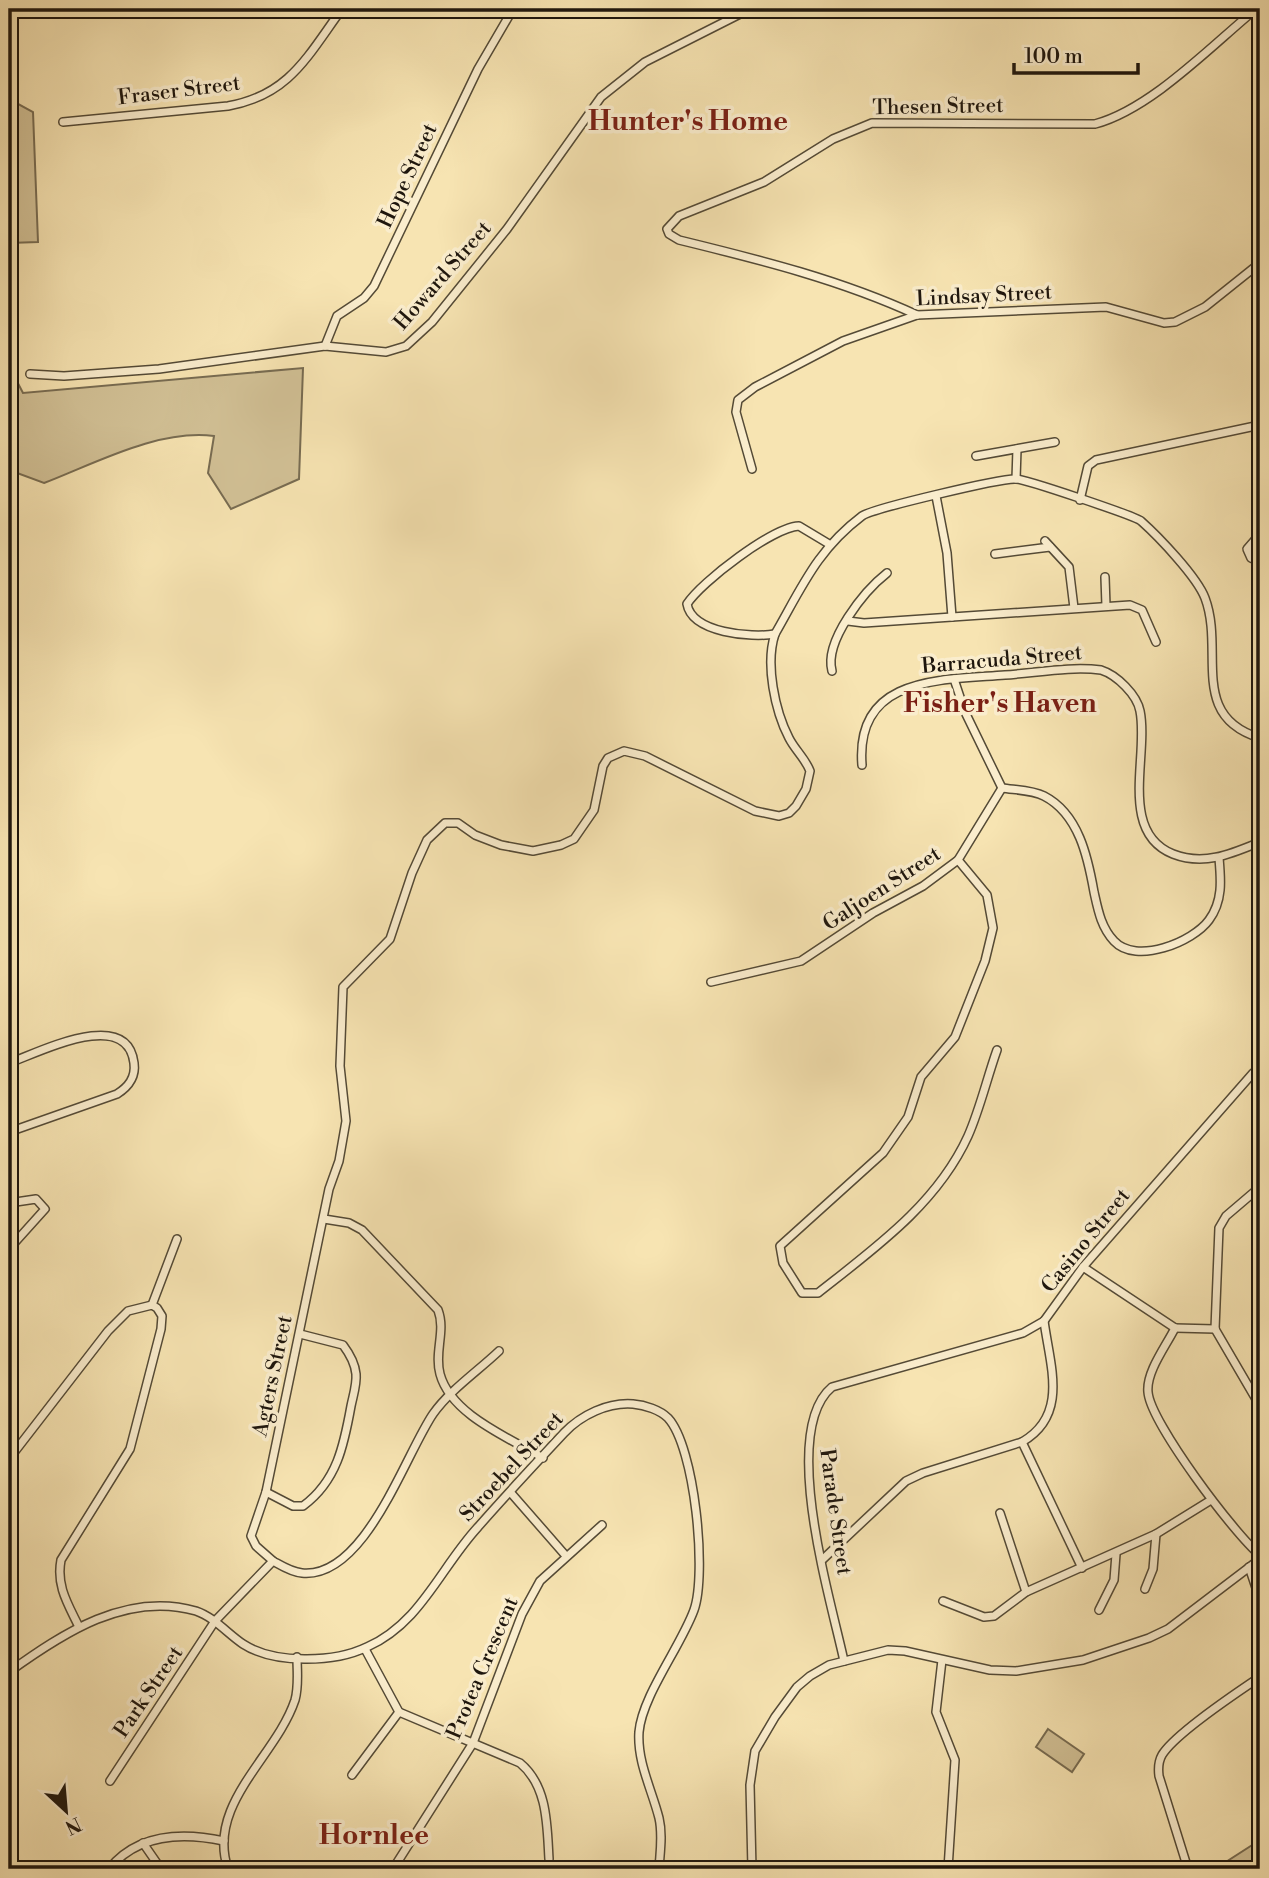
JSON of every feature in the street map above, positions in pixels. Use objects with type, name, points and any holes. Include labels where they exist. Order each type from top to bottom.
[{"type":"street","name":"Fraser Street","points":[[63,122],[228,106],[255,99],[293,76],[342,9]]},
{"type":"street","name":"Hope Street","points":[[325,346],[337,316],[364,298],[378,279],[478,69],[513,9]]},
{"type":"street","name":"Howard Street","points":[[30,374],[64,376],[159,369],[325,346],[392,352],[412,342],[507,229],[601,97],[645,62],[750,9]]},
{"type":"street","name":"Thesen Street","points":[[917,315],[886,301],[784,265],[679,240],[669,234],[667,229],[679,216],[764,182],[833,139],[872,123],[1095,124],[1112,119],[1150,96],[1256,9]]},
{"type":"street","name":"Lindsay Street","points":[[752,469],[736,412],[742,395],[843,341],[917,315],[1106,307],[1164,323],[1175,322],[1205,307],[1260,262]]},
{"type":"street","points":[[1080,500],[1088,466],[1096,460],[1260,425]]},
{"type":"street","points":[[976,456],[1055,442]]},
{"type":"street","points":[[1016,478],[1017,449]]},
{"type":"street","points":[[829,544],[795,526],[775,533],[726,569],[687,604],[689,612],[696,620],[731,634],[775,634],[829,544],[870,511],[1016,478],[1137,518],[1156,537],[1205,596],[1216,697],[1222,715],[1247,734],[1260,738]]},
{"type":"street","points":[[936,496],[947,553],[951,617]]},
{"type":"street","points":[[1260,534],[1247,549],[1251,558],[1260,562]]},
{"type":"street","points":[[995,554],[1048,544],[1069,567],[1074,608]]},
{"type":"street","points":[[832,671],[830,652],[868,589],[887,573]]},
{"type":"street","points":[[1105,577],[1106,606]]},
{"type":"street","points":[[848,621],[1137,606],[1146,618],[1156,642]]},
{"type":"street","name":"Agters Street","points":[[273,1560],[256,1546],[251,1536],[265,1492],[329,1189],[341,1153],[346,1121],[340,1066],[342,987],[390,939],[404,891],[434,830],[444,822],[454,822],[475,835],[501,845],[533,851],[561,845],[574,839],[594,810],[603,766],[608,758],[624,751],[645,756],[755,811],[779,816],[789,813],[806,789],[810,771],[788,737],[775,690],[772,648],[775,634]]},
{"type":"street","name":"Barracuda Street","points":[[862,765],[862,736],[867,719],[875,709],[916,683],[1094,669],[1113,675],[1131,694],[1140,710],[1141,811],[1146,830],[1154,843],[1177,856],[1200,860],[1219,858],[1260,842]]},
{"type":"street","points":[[954,679],[965,712],[1002,788],[1044,796],[1070,821],[1090,863],[1102,923],[1116,943],[1126,949],[1159,948],[1201,928],[1219,900],[1222,885],[1219,858]]},
{"type":"street","name":"Galjoen Street","points":[[711,982],[801,961],[816,954],[873,913],[923,886],[958,860],[1002,788]]},
{"type":"street","points":[[958,860],[987,895],[993,929],[985,961],[955,1037],[921,1077],[908,1118],[883,1153],[780,1246],[783,1263],[802,1293],[818,1293],[928,1199],[969,1135],[997,1050]]},
{"type":"street","points":[[9,1063],[72,1041],[104,1035],[118,1036],[125,1041],[134,1065],[130,1084],[107,1099],[9,1132]]},
{"type":"street","name":"Casino Street","points":[[1022,1442],[1037,1434],[1052,1407],[1054,1393],[1044,1321],[1083,1267],[1253,1073]]},
{"type":"street","points":[[1260,1187],[1226,1216],[1219,1228],[1215,1329],[1260,1406]]},
{"type":"street","points":[[9,1203],[36,1199],[45,1209],[9,1249]]},
{"type":"street","points":[[324,1219],[349,1223],[362,1230],[438,1310],[442,1322],[440,1374],[452,1395],[465,1409],[543,1458]]},
{"type":"street","points":[[152,1305],[177,1239]]},
{"type":"street","points":[[1083,1267],[1175,1328],[1215,1329]]},
{"type":"street","points":[[9,1459],[108,1331],[128,1311],[152,1305]]},
{"type":"street","points":[[79,1627],[61,1590],[58,1574],[61,1560],[130,1449],[161,1329],[162,1316],[152,1305]]},
{"type":"street","name":"Parade Street","points":[[844,1661],[822,1560],[807,1463],[809,1428],[824,1394],[832,1387],[1023,1333],[1044,1321]]},
{"type":"street","points":[[752,1869],[750,1785],[755,1751],[797,1686],[829,1665],[888,1650],[1016,1671],[1083,1660],[1168,1629],[1260,1557],[1211,1500],[1157,1416],[1147,1395],[1150,1378],[1175,1328]]},
{"type":"street","points":[[265,1492],[293,1506],[303,1506],[333,1472],[342,1454],[356,1376],[353,1362],[342,1345],[300,1334]]},
{"type":"street","points":[[273,1560],[290,1570],[313,1573],[354,1548],[393,1493],[430,1418],[499,1351]]},
{"type":"street","name":"Stroebel Street","points":[[9,1672],[79,1627],[105,1616],[145,1606],[184,1608],[201,1612],[252,1649],[297,1657],[343,1655],[365,1649],[399,1629],[421,1605],[476,1528],[511,1493],[566,1430],[584,1418],[611,1406],[633,1404],[654,1409],[668,1418],[686,1450],[697,1523],[697,1600],[645,1709],[639,1735],[640,1754],[660,1822],[659,1869]]},
{"type":"street","points":[[822,1560],[906,1481],[923,1473],[1022,1442],[1082,1568]]},
{"type":"street","points":[[511,1493],[566,1556]]},
{"type":"street","points":[[943,1601],[989,1617],[1026,1592],[1116,1554],[1156,1534],[1211,1500]]},
{"type":"street","points":[[1000,1513],[1026,1592]]},
{"type":"street","name":"Protea Crescent","points":[[393,1869],[473,1743],[522,1614],[540,1581],[603,1525]]},
{"type":"street","points":[[1145,1589],[1153,1569],[1156,1534]]},
{"type":"street","points":[[1099,1610],[1114,1580],[1116,1554]]},
{"type":"street","name":"Park Street","points":[[110,1781],[215,1621],[273,1560]]},
{"type":"street","points":[[1249,1567],[1260,1600]]},
{"type":"street","points":[[365,1649],[399,1712],[520,1763],[532,1773],[540,1788],[549,1860]]},
{"type":"street","points":[[228,1869],[224,1841],[231,1807],[288,1717],[296,1697],[297,1657]]},
{"type":"street","points":[[942,1660],[936,1712],[955,1760],[947,1869]]},
{"type":"street","points":[[1188,1869],[1158,1776],[1158,1763],[1164,1752],[1217,1707],[1260,1676]]},
{"type":"street","points":[[352,1775],[399,1712]]},
{"type":"street","points":[[109,1869],[127,1852],[143,1843],[173,1836],[224,1841]]},
{"type":"street","points":[[143,1843],[161,1869]]},
{"type":"shaded area","points":[[9,99],[33,112],[38,242],[9,243]]},
{"type":"shaded area","points":[[9,366],[23,393],[303,368],[299,479],[231,509],[208,473],[214,436],[193,435],[128,449],[44,483],[9,470]]},
{"type":"shaded area","points":[[1048,1729],[1084,1754],[1072,1772],[1036,1747]]},
{"type":"shaded area","points":[[1260,1840],[1260,1869],[1215,1869]]},
{"type":"district","name":"Hunter's Home","points":[[688,121]]},
{"type":"district","name":"Fisher's Haven","points":[[1000,703]]},
{"type":"district","name":"Hornlee","points":[[374,1835]]}]
